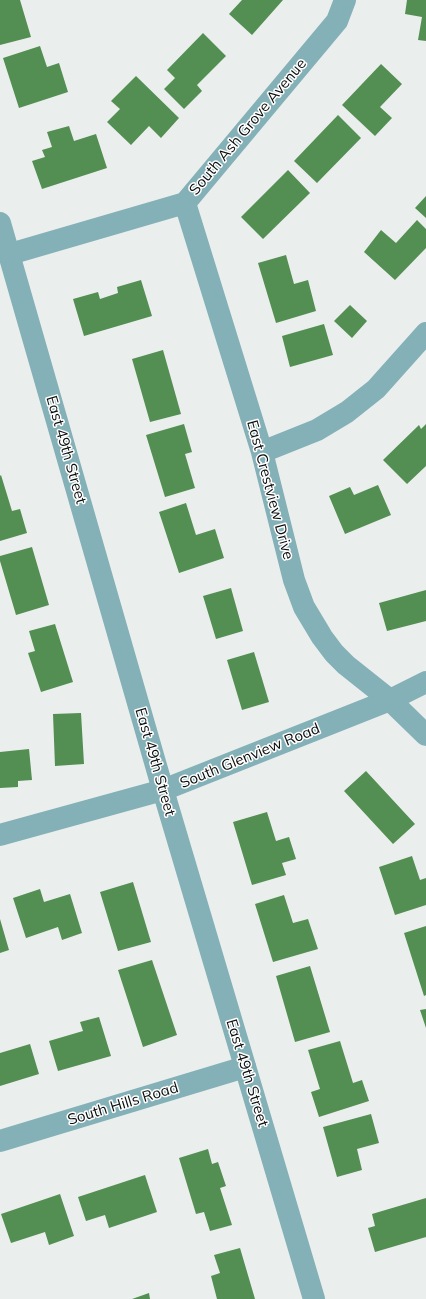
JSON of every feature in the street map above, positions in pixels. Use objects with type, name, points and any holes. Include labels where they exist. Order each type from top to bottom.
[{"type":"street","name":"South Ash Grove Avenue","points":[[10,254],[185,203],[337,21],[345,0]]},
{"type":"street","name":"East Crestview Drive","points":[[185,203],[262,452],[294,580],[304,607],[322,637],[334,653],[346,665],[390,700],[426,734]]},
{"type":"street","name":"East 49th Street","points":[[0,223],[163,790],[314,1299]]},
{"type":"street","points":[[262,452],[317,430],[347,412],[376,389],[426,333]]},
{"type":"street","name":"South Glenview Road","points":[[0,835],[163,790],[390,700],[426,682]]},
{"type":"street","name":"South Hills Road","points":[[0,1141],[245,1067]]},
{"type":"building","points":[[0,0],[20,0],[31,37],[0,45]]},
{"type":"building","points":[[242,0],[283,0],[252,35],[229,14]]},
{"type":"building","points":[[407,0],[426,0],[426,41],[418,40],[422,17],[405,14]]},
{"type":"building","points":[[203,33],[226,56],[197,85],[202,91],[184,109],[164,89],[175,78],[167,70]]},
{"type":"building","points":[[40,46],[47,67],[59,63],[68,92],[19,108],[3,58]]},
{"type":"building","points":[[381,64],[402,84],[380,107],[392,118],[375,136],[342,105]]},
{"type":"building","points":[[136,76],[179,118],[161,138],[149,126],[131,145],[107,122],[120,109],[111,101]]},
{"type":"building","points":[[338,115],[361,138],[317,183],[294,161]]},
{"type":"building","points":[[69,126],[74,141],[96,134],[107,168],[42,189],[32,161],[45,157],[42,150],[52,147],[47,132]]},
{"type":"building","points":[[288,170],[310,193],[263,239],[241,217]]},
{"type":"building","points":[[426,196],[426,218],[415,208]]},
{"type":"building","points":[[417,220],[426,229],[426,248],[395,280],[364,252],[381,230],[396,243]]},
{"type":"building","points":[[286,255],[294,284],[308,280],[316,311],[276,323],[258,263]]},
{"type":"building","points":[[141,280],[152,316],[84,336],[73,299],[98,292],[100,299],[118,293],[117,287]]},
{"type":"building","points":[[350,305],[367,321],[352,338],[334,321]]},
{"type":"building","points":[[324,324],[333,355],[290,367],[282,336]]},
{"type":"building","points":[[163,350],[181,414],[150,422],[132,359]]},
{"type":"building","points":[[184,424],[192,452],[185,454],[195,488],[165,497],[146,435]]},
{"type":"building","points":[[426,424],[426,466],[407,484],[383,460],[419,425],[421,429]]},
{"type":"building","points":[[1,475],[12,511],[20,509],[27,533],[0,541],[0,476]]},
{"type":"building","points":[[378,485],[391,515],[345,534],[329,496],[350,487],[354,495]]},
{"type":"building","points":[[186,503],[196,535],[215,529],[224,558],[179,573],[159,512]]},
{"type":"building","points":[[32,547],[49,605],[16,615],[0,561],[0,556]]},
{"type":"building","points":[[231,588],[243,631],[216,639],[203,596]]},
{"type":"building","points":[[426,590],[426,621],[387,631],[379,603]]},
{"type":"building","points":[[55,624],[73,682],[41,692],[28,653],[35,651],[29,631]]},
{"type":"building","points":[[254,652],[269,702],[242,710],[227,660]]},
{"type":"building","points":[[81,713],[84,764],[55,766],[53,714]]},
{"type":"building","points":[[29,749],[32,780],[18,781],[18,787],[0,788],[0,752]]},
{"type":"building","points":[[366,771],[415,824],[393,844],[344,791]]},
{"type":"building","points":[[267,812],[276,841],[289,837],[296,859],[282,863],[286,875],[252,885],[233,822]]},
{"type":"building","points":[[412,856],[420,880],[426,878],[426,905],[395,915],[379,867]]},
{"type":"building","points":[[133,882],[151,942],[118,951],[100,892]]},
{"type":"building","points":[[40,889],[44,902],[70,894],[82,933],[62,940],[58,927],[26,938],[13,898]]},
{"type":"building","points":[[284,895],[293,923],[308,919],[318,949],[273,962],[255,904]]},
{"type":"building","points":[[0,919],[9,950],[0,953]]},
{"type":"building","points":[[426,926],[426,995],[424,996],[404,933]]},
{"type":"building","points":[[152,960],[177,1035],[143,1047],[118,970]]},
{"type":"building","points":[[310,966],[330,1032],[295,1042],[276,976]]},
{"type":"building","points":[[426,1009],[426,1028],[420,1010]]},
{"type":"building","points":[[99,1017],[111,1056],[58,1071],[49,1041],[83,1031],[80,1022]]},
{"type":"building","points":[[340,1041],[353,1083],[362,1080],[369,1101],[319,1117],[311,1092],[320,1089],[308,1050]]},
{"type":"building","points":[[30,1044],[39,1074],[0,1086],[0,1053]]},
{"type":"building","points":[[371,1114],[379,1143],[357,1149],[362,1170],[337,1177],[323,1127]]},
{"type":"building","points":[[208,1149],[212,1164],[218,1162],[226,1186],[220,1188],[232,1225],[210,1231],[204,1212],[196,1214],[179,1158]]},
{"type":"building","points":[[145,1175],[157,1212],[109,1228],[105,1215],[86,1221],[78,1197]]},
{"type":"building","points":[[60,1194],[74,1236],[49,1245],[45,1232],[11,1243],[1,1214]]},
{"type":"building","points":[[426,1198],[426,1237],[375,1252],[368,1228],[375,1226],[372,1214]]},
{"type":"building","points":[[240,1248],[255,1299],[217,1299],[211,1276],[220,1273],[214,1255]]},
{"type":"building","points":[[149,1293],[150,1299],[132,1299]]}]
